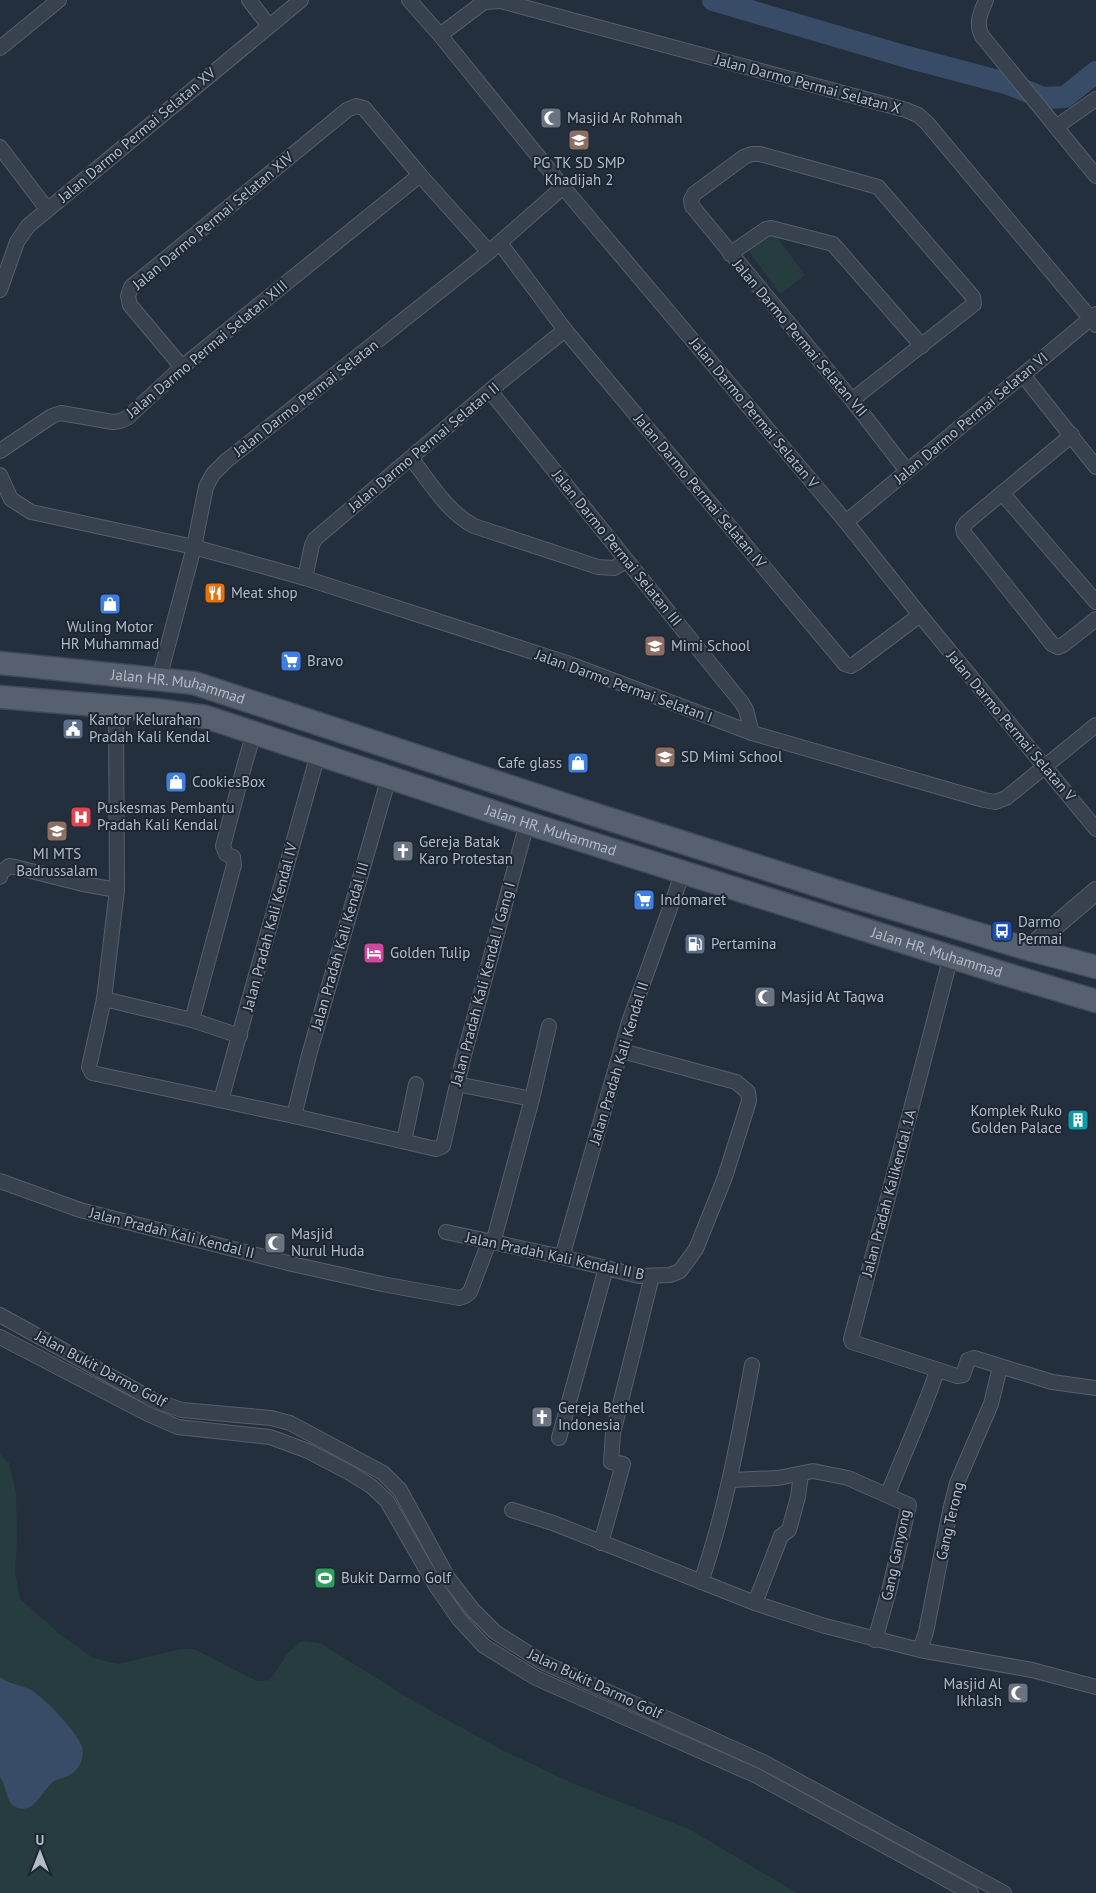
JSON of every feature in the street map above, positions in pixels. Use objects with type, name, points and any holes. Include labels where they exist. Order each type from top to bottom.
[{"type":"main road","name":"Jalan HR. Muhammad","points":[[0,663],[194,683],[590,813],[842,893],[1028,949],[1096,967]]},
{"type":"main road","points":[[54,702],[50,688],[51,681],[58,669]]},
{"type":"main road","name":"Jalan HR. Muhammad","points":[[0,697],[206,717],[535,825],[1096,1001]]},
{"type":"main road","points":[[535,825],[549,818],[550,800]]},
{"type":"main road","points":[[584,840],[582,828],[590,813]]},
{"type":"main road","points":[[834,920],[842,893]]},
{"type":"street","points":[[0,48],[60,0]]},
{"type":"street","points":[[249,0],[269,26]]},
{"type":"street","name":"Jalan Darmo Permai Selatan XV","points":[[0,290],[17,242],[22,234],[47,210],[301,0]]},
{"type":"street","name":"Jalan Darmo Permai Selatan V","points":[[409,0],[440,35],[563,187],[846,522],[920,616],[1096,829]]},
{"type":"street","points":[[986,0],[979,16],[978,29],[982,36],[1096,176]]},
{"type":"street","name":"Jalan Darmo Permai Selatan X","points":[[440,35],[484,2],[501,1],[906,110],[918,115],[927,123],[1094,319]]},
{"type":"street","points":[[1056,127],[1096,99]]},
{"type":"street","name":"Jalan Darmo Permai Selatan IV","points":[[347,110],[356,106],[364,108],[420,175],[494,248],[565,330],[844,664],[851,666],[856,663],[920,616]]},
{"type":"street","name":"Jalan Darmo Permai Selatan XIV","points":[[182,367],[130,305],[128,296],[131,287],[347,110]]},
{"type":"street","points":[[0,147],[47,210]]},
{"type":"street","name":"Jalan Darmo Permai Selatan VII","points":[[907,471],[852,400],[692,206],[691,200],[694,194],[744,157],[752,154],[760,154],[871,183],[878,187],[974,300],[974,304],[922,346]]},
{"type":"street","name":"Jalan Darmo Permai Selatan XIII","points":[[0,451],[52,416],[61,413],[113,422],[120,422],[127,418],[182,367],[420,175]]},
{"type":"street","name":"Jalan Darmo Permai Selatan","points":[[159,679],[194,547],[206,487],[213,474],[226,461],[494,248],[563,187]]},
{"type":"street","points":[[730,254],[766,229],[771,228],[833,244],[922,346],[852,400]]},
{"type":"street","name":"Jalan Darmo Permai Selatan VI","points":[[846,522],[1023,375],[1094,319]]},
{"type":"street","name":"Jalan Darmo Permai Selatan II","points":[[305,578],[315,539],[565,330]]},
{"type":"street","points":[[1023,375],[1096,467]]},
{"type":"street","name":"Jalan Darmo Permai Selatan III","points":[[490,391],[742,703],[746,710],[752,733]]},
{"type":"street","points":[[1072,435],[1002,492],[966,523],[963,528],[964,533],[1052,644],[1058,647],[1063,645],[1096,619]]},
{"type":"street","points":[[411,458],[447,504],[469,523],[598,568],[614,568],[626,561]]},
{"type":"street","points":[[0,475],[11,499],[31,512],[194,547]]},
{"type":"street","points":[[1002,492],[1096,602]]},
{"type":"street","name":"Jalan Darmo Permai Selatan I","points":[[194,547],[305,578],[567,663],[752,733],[975,798],[995,802],[1006,798],[1045,766]]},
{"type":"street","points":[[116,707],[117,890],[104,999],[90,1067],[92,1073],[404,1141],[416,1084]]},
{"type":"street","points":[[1045,766],[1096,725]]},
{"type":"street","points":[[192,1020],[234,865],[233,857],[226,854],[223,846],[244,763],[254,733]]},
{"type":"street","name":"Jalan Pradah Kali Kendal IV","points":[[222,1100],[318,754]]},
{"type":"street","name":"Jalan Pradah Kali Kendal III","points":[[294,1116],[309,1055],[390,777]]},
{"type":"street","name":"Jalan Pradah Kali Kendal I Gang I","points":[[404,1141],[436,1149],[444,1146],[457,1084],[535,825]]},
{"type":"street","points":[[0,876],[9,866],[83,884],[117,890]]},
{"type":"street","name":"Jalan Pradah Kali Kendal II","points":[[562,1257],[629,1022],[683,872]]},
{"type":"street","points":[[1028,949],[1096,891]]},
{"type":"street","name":"Jalan Pradah Kalikendal 1A","points":[[937,1371],[855,1344],[851,1339],[951,956]]},
{"type":"street","points":[[104,999],[192,1020],[240,1036]]},
{"type":"street","name":"Jalan Pradah Kali Kendal II","points":[[0,1181],[80,1210],[274,1260],[382,1284],[459,1298],[470,1292],[491,1242],[532,1098],[549,1026]]},
{"type":"street","name":"Jalan Pradah Kali Kendal II B","points":[[446,1232],[562,1257],[638,1276],[670,1275],[680,1271],[696,1249],[725,1177],[749,1101],[748,1092],[736,1082],[622,1050]]},
{"type":"street","points":[[457,1084],[532,1098]]},
{"type":"street","points":[[559,1438],[606,1268]]},
{"type":"street","points":[[601,1543],[623,1464],[611,1462],[613,1434],[652,1276]]},
{"type":"street","name":"Jalan Bukit Darmo Golf","points":[[0,1315],[154,1401],[182,1410],[280,1420],[290,1423],[357,1458],[383,1473],[400,1490],[448,1578],[472,1610],[495,1632],[542,1662],[763,1762],[1004,1893]]},
{"type":"street","name":"Jalan Bukit Darmo Golf","points":[[0,1337],[148,1414],[178,1427],[270,1437],[308,1451],[350,1473],[372,1486],[387,1501],[436,1586],[459,1619],[484,1646],[536,1678],[757,1776],[971,1893]]},
{"type":"street","points":[[937,1371],[963,1375],[968,1360],[971,1358],[1052,1382],[1096,1388]]},
{"type":"street","points":[[701,1582],[715,1542],[731,1480],[752,1365]]},
{"type":"street","name":"Gang Terong","points":[[920,1650],[926,1632],[957,1483],[991,1404],[1000,1367]]},
{"type":"street","name":"Gang Ganyong","points":[[875,1640],[909,1507],[907,1503],[888,1494],[926,1403],[937,1371]]},
{"type":"street","points":[[731,1480],[778,1478],[813,1471],[848,1478],[888,1494]]},
{"type":"street","points":[[755,1603],[781,1536],[789,1530],[798,1497],[801,1474]]},
{"type":"street","points":[[512,1510],[553,1523],[755,1603],[825,1626],[875,1640],[1032,1670],[1096,1687]]},
{"type":"green space","points":[[773,232],[805,275],[780,294],[748,250]]},
{"type":"green space","points":[[0,1454],[9,1463],[16,1493],[17,1540],[15,1572],[20,1599],[61,1635],[93,1658],[118,1664],[181,1649],[194,1649],[257,1681],[270,1680],[288,1653],[302,1641],[320,1643],[415,1702],[502,1750],[572,1783],[689,1829],[797,1893],[0,1893]]},
{"type":"water","points":[[0,1677],[31,1690],[44,1700],[68,1725],[79,1741],[83,1751],[82,1760],[75,1771],[68,1776],[54,1781],[36,1802],[26,1809],[19,1808],[10,1803],[0,1777]]},
{"type":"waterway","points":[[713,0],[907,57],[1009,84],[1043,98],[1065,97],[1096,72]]},
{"type":"place","name":"Masjid Ar Rohmah","points":[[551,118]]},
{"type":"place","name":"PG TK SD SMP Khadijah 2","points":[[579,140]]},
{"type":"place","name":"Meat shop","points":[[215,593]]},
{"type":"place","name":"Wuling Motor HR Muhammad","points":[[110,604]]},
{"type":"place","name":"Mimi School","points":[[655,646]]},
{"type":"place","name":"Bravo","points":[[291,661]]},
{"type":"place","name":"Kantor Kelurahan Pradah Kali Kendal","points":[[73,729]]},
{"type":"place","name":"SD Mimi School","points":[[665,757]]},
{"type":"place","name":"Cafe glass","points":[[578,763]]},
{"type":"place","name":"CookiesBox","points":[[176,782]]},
{"type":"place","name":"Puskesmas Pembantu Pradah Kali Kendal","points":[[81,817]]},
{"type":"place","name":"MI MTS Badrussalam","points":[[57,831]]},
{"type":"place","name":"Gereja Batak Karo Protestan","points":[[403,851]]},
{"type":"place","name":"Indomaret","points":[[644,900]]},
{"type":"place","name":"Darmo Permai","points":[[1002,931]]},
{"type":"place","name":"Pertamina","points":[[695,944]]},
{"type":"place","name":"Golden Tulip","points":[[374,953]]},
{"type":"place","name":"Masjid At Taqwa","points":[[765,997]]},
{"type":"place","name":"Komplek Ruko Golden Palace","points":[[1078,1120]]},
{"type":"place","name":"Masjid Nurul Huda","points":[[275,1243]]},
{"type":"place","name":"Gereja Bethel Indonesia","points":[[542,1417]]},
{"type":"place","name":"Bukit Darmo Golf","points":[[325,1578]]},
{"type":"place","name":"Masjid Al Ikhlash","points":[[1018,1693]]}]
